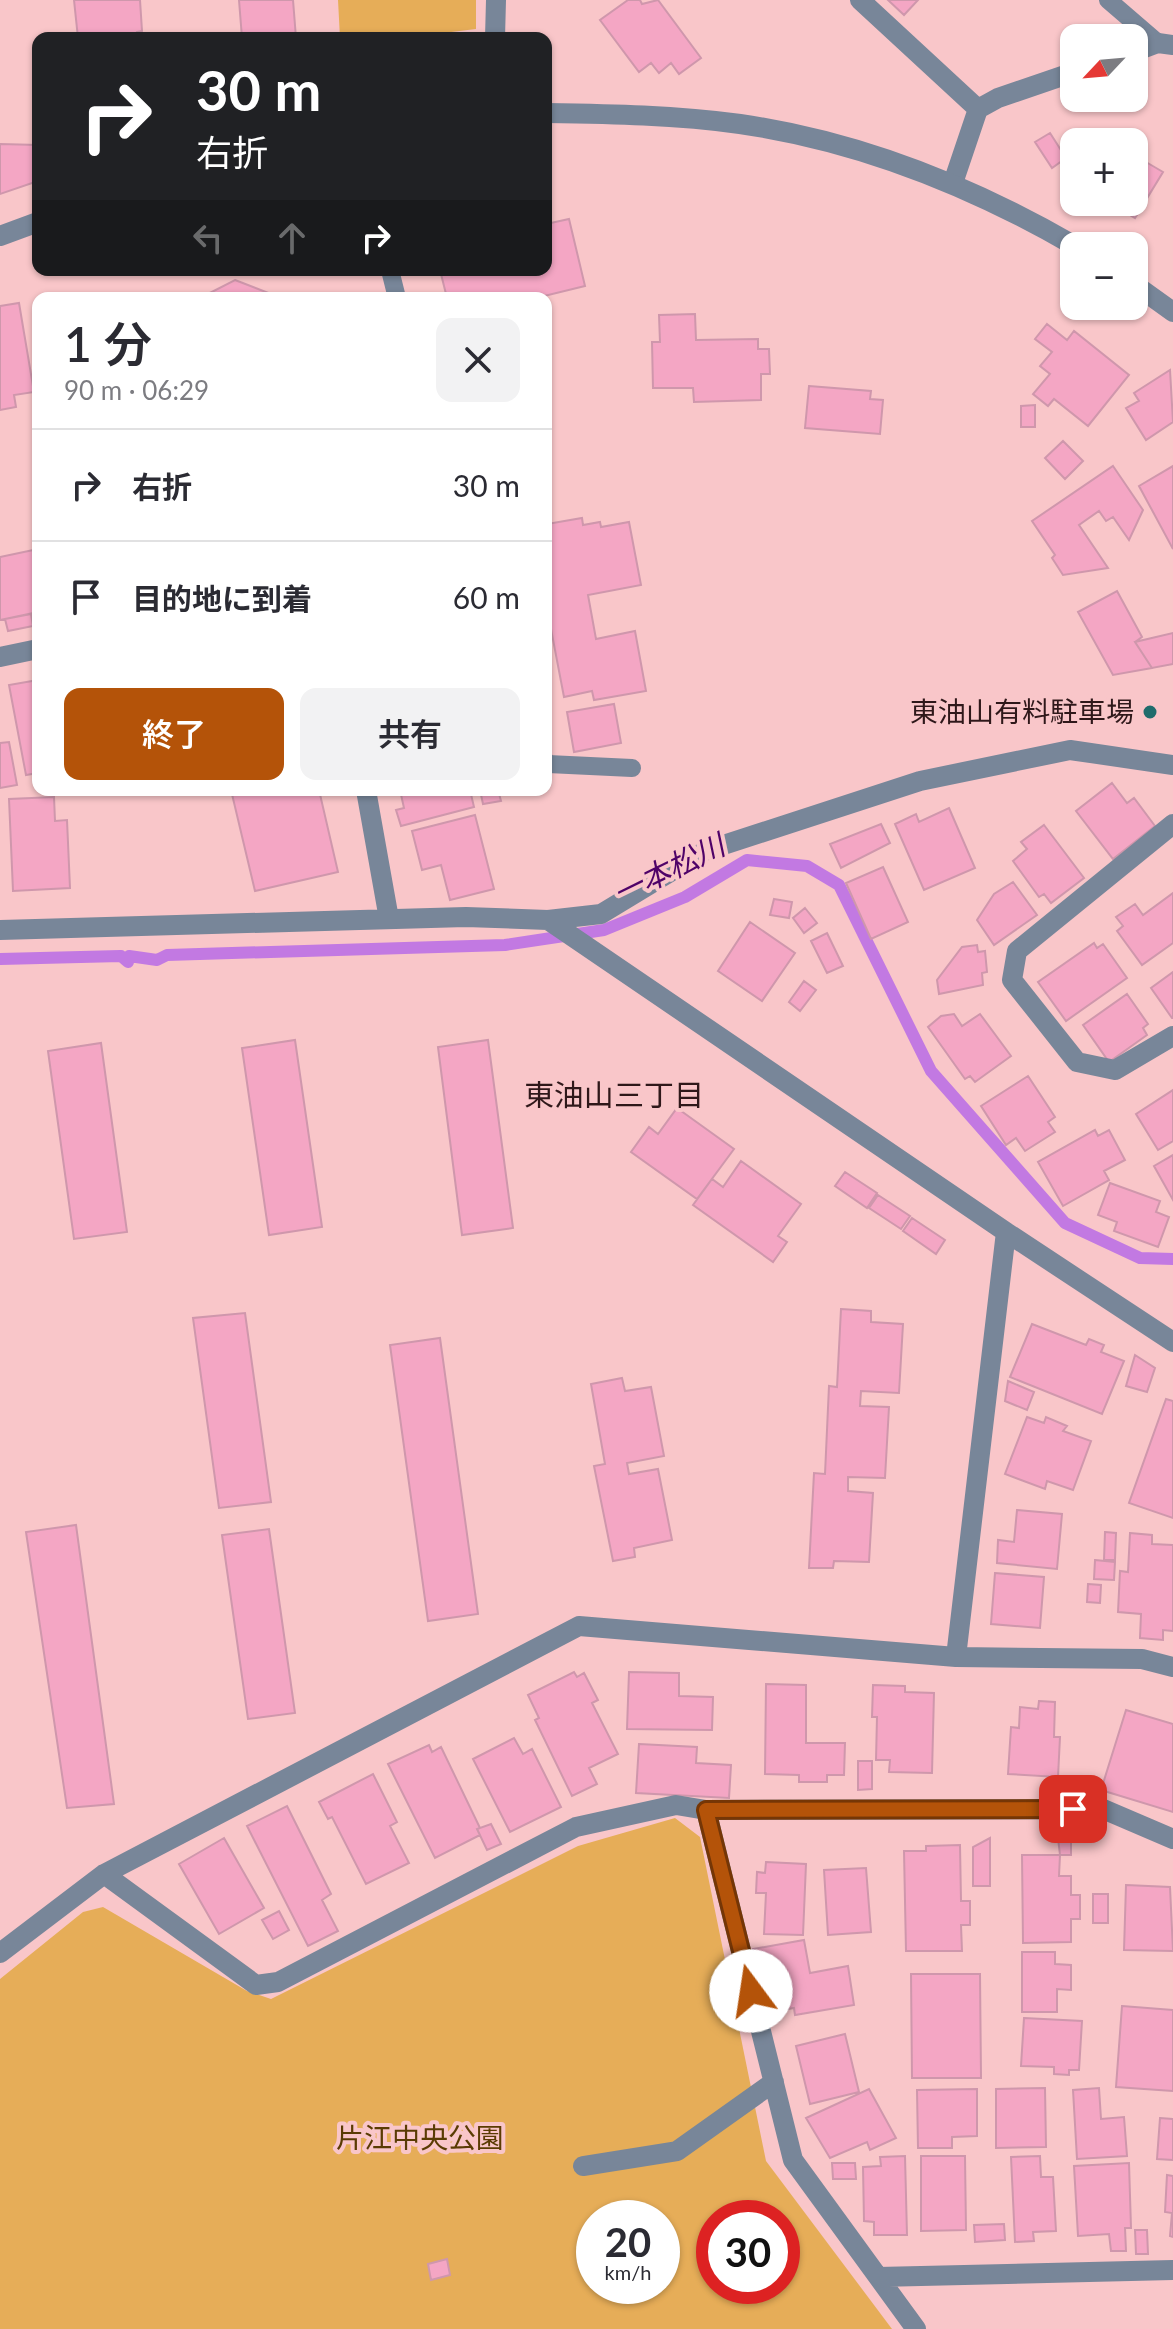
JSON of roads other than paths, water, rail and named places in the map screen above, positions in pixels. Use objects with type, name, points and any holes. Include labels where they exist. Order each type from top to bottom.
[{"type":"street","points":[[495,32],[496,0]]},
{"type":"street","points":[[860,0],[978,109]]},
{"type":"street","points":[[953,183],[978,109],[998,98],[1060,77]]},
{"type":"street","points":[[552,113],[626,114],[741,125],[856,151],[953,183],[1060,238]]},
{"type":"street","points":[[0,236],[32,224]]},
{"type":"street","points":[[1148,294],[1173,312]]},
{"type":"street","points":[[0,657],[32,650]]},
{"type":"street","points":[[0,930],[389,919],[552,922],[601,914],[705,851],[920,781],[1070,750],[1173,765]]},
{"type":"street","points":[[367,796],[389,919]]},
{"type":"street","points":[[1173,824],[1017,951],[1012,980],[1077,1062],[1115,1070],[1173,1036]]},
{"type":"street","points":[[552,922],[1006,1232],[1173,1342]]},
{"type":"street","points":[[956,1657],[1006,1232]]},
{"type":"street","points":[[0,1953],[104,1874],[579,1626],[956,1657],[1142,1659],[1173,1667]]},
{"type":"street","points":[[104,1874],[256,1985],[278,1982],[576,1827],[676,1805],[706,1810],[1103,1809],[1173,1839]]},
{"type":"street","points":[[706,1810],[793,2160],[916,2329]]},
{"type":"street","points":[[583,2166],[677,2151],[774,2082]]},
{"type":"street","points":[[878,2277],[1173,2270]]},
{"type":"lane","points":[[1108,0],[1166,44]]},
{"type":"lane","points":[[552,764],[632,768]]},
{"type":"waterway","name":"一本松川","points":[[0,959],[121,956],[128,962],[129,956],[157,960],[167,955],[505,945],[604,930],[685,897],[747,860],[807,866],[839,885],[931,1071],[1065,1223],[1140,1258],[1173,1259]]},
{"type":"place","name":"東油山有料駐車場","points":[[1150,712]]},
{"type":"district","name":"東油山三丁目","points":[[614,1096]]},
{"type":"park label","name":"片江中央公園","points":[[420,2138]]}]
